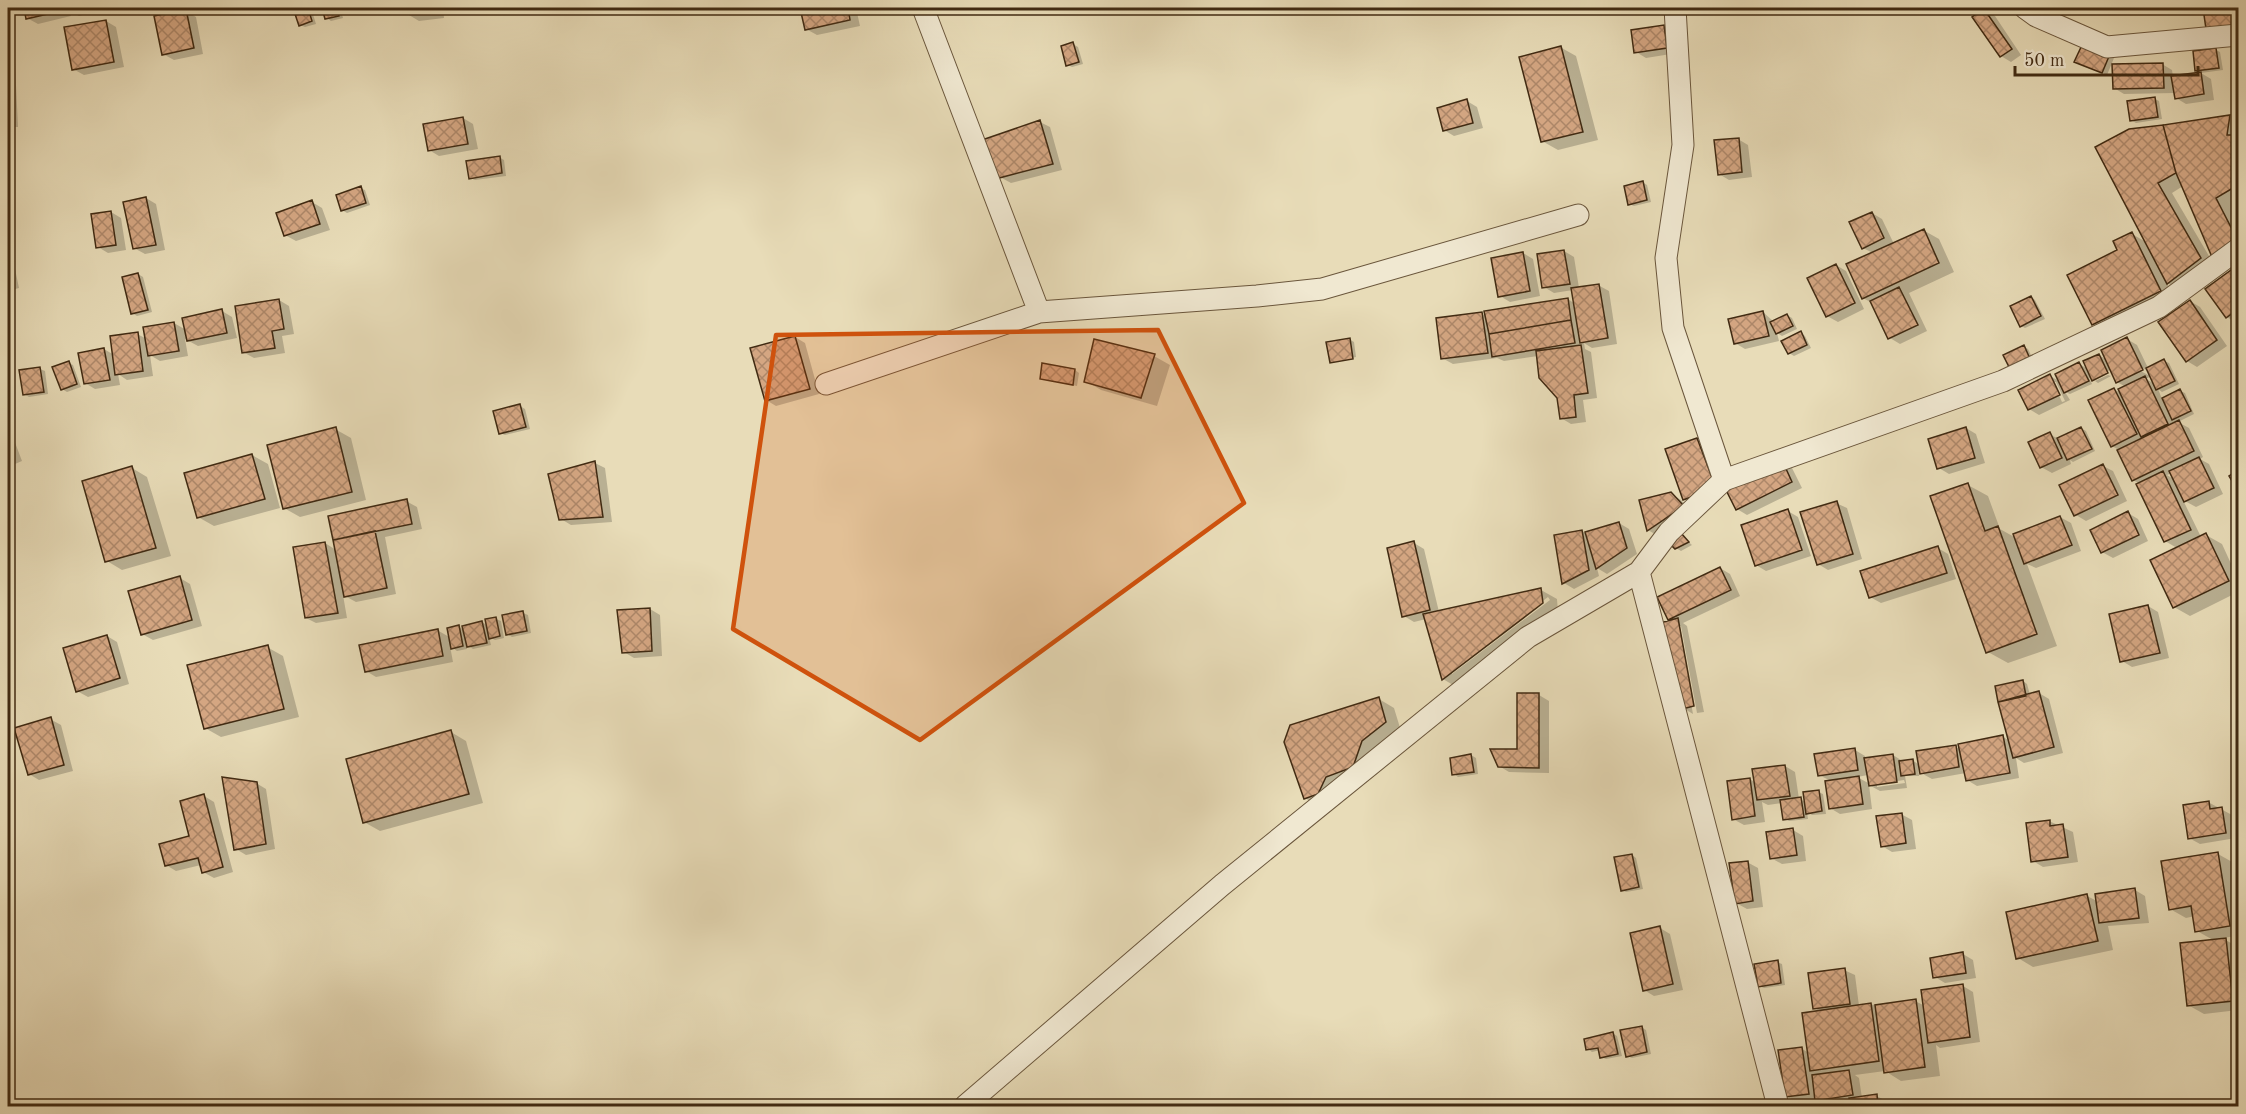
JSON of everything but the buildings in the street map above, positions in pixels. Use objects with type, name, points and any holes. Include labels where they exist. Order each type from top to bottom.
[{"type":"street","points":[[923,8],[1039,312]]},
{"type":"street","points":[[1675,8],[1683,144],[1666,258],[1673,328],[1724,480]]},
{"type":"street","points":[[2025,8],[2036,16],[2107,47],[2238,34]]},
{"type":"street","points":[[826,384],[1039,312],[1322,289],[1578,215]]},
{"type":"street","points":[[965,1107],[1222,885],[1528,637],[1639,572],[1669,532],[1724,480],[2003,381],[2159,306],[2238,249]]},
{"type":"street","points":[[1639,572],[1778,1107]]},
{"type":"highlighted area","points":[[1158,330],[1244,503],[920,740],[733,629],[776,335]]}]
